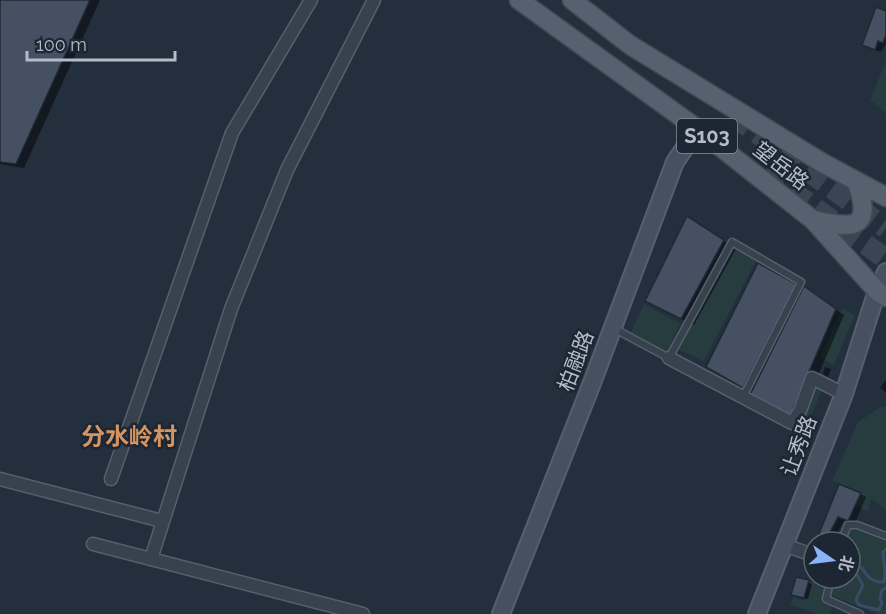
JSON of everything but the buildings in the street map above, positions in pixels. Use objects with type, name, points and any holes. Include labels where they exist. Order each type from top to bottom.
[{"type":"main road","name":"望岳路","points":[[519,0],[692,124],[813,220],[882,294]]},
{"type":"main road","name":"望岳路","points":[[572,0],[630,45],[857,183],[886,197]]},
{"type":"main road","points":[[813,220],[843,226],[854,224],[861,217],[864,202],[857,183]]},
{"type":"street","points":[[111,479],[232,133],[311,0]]},
{"type":"street","points":[[151,559],[231,309],[287,170],[374,0]]},
{"type":"street","name":"柏融路","points":[[501,614],[675,162],[688,142],[692,124]]},
{"type":"street","points":[[882,294],[886,261]]},
{"type":"street","points":[[882,294],[886,272]]},
{"type":"street","name":"让秀路","points":[[757,614],[882,294]]},
{"type":"street","points":[[669,358],[792,423],[800,411],[812,378],[844,394]]},
{"type":"street","points":[[0,479],[162,521]]},
{"type":"street","points":[[93,544],[363,614]]},
{"type":"street","points":[[784,545],[802,551]]},
{"type":"lane","points":[[613,327],[669,358],[732,242],[801,282],[743,398]]},
{"type":"lane","points":[[846,530],[848,525],[857,525],[886,536]]},
{"type":"lane","points":[[828,590],[826,599],[860,614]]},
{"type":"green space","points":[[886,61],[886,113],[870,100]]},
{"type":"green space","points":[[733,246],[756,261],[704,361],[677,349]]},
{"type":"green space","points":[[644,304],[680,323],[667,354],[630,334]]},
{"type":"green space","points":[[842,308],[855,315],[834,365],[820,358]]},
{"type":"green space","points":[[815,383],[823,387],[803,437],[791,431]]},
{"type":"green space","points":[[880,407],[886,407],[886,510],[871,499],[868,512],[855,505],[861,493],[832,481],[858,422]]},
{"type":"green space","points":[[862,533],[886,541],[886,614],[876,614],[829,594],[830,590],[862,590]]},
{"type":"green space","points":[[809,590],[824,590],[821,601],[833,605],[830,614],[819,614],[790,605],[793,597],[806,601]]},
{"type":"waterway","points":[[862,568],[871,579],[884,582],[883,552],[886,549]]},
{"type":"waterway","points":[[862,583],[862,587]]},
{"type":"waterway","points":[[861,590],[856,600],[859,605],[879,610],[882,603],[880,598],[882,590],[886,588]]},
{"type":"tunnel","points":[[732,115],[886,228]]},
{"type":"tunnel","points":[[765,172],[886,259]]},
{"type":"district","name":"分水岭村","points":[[129,437]]}]
